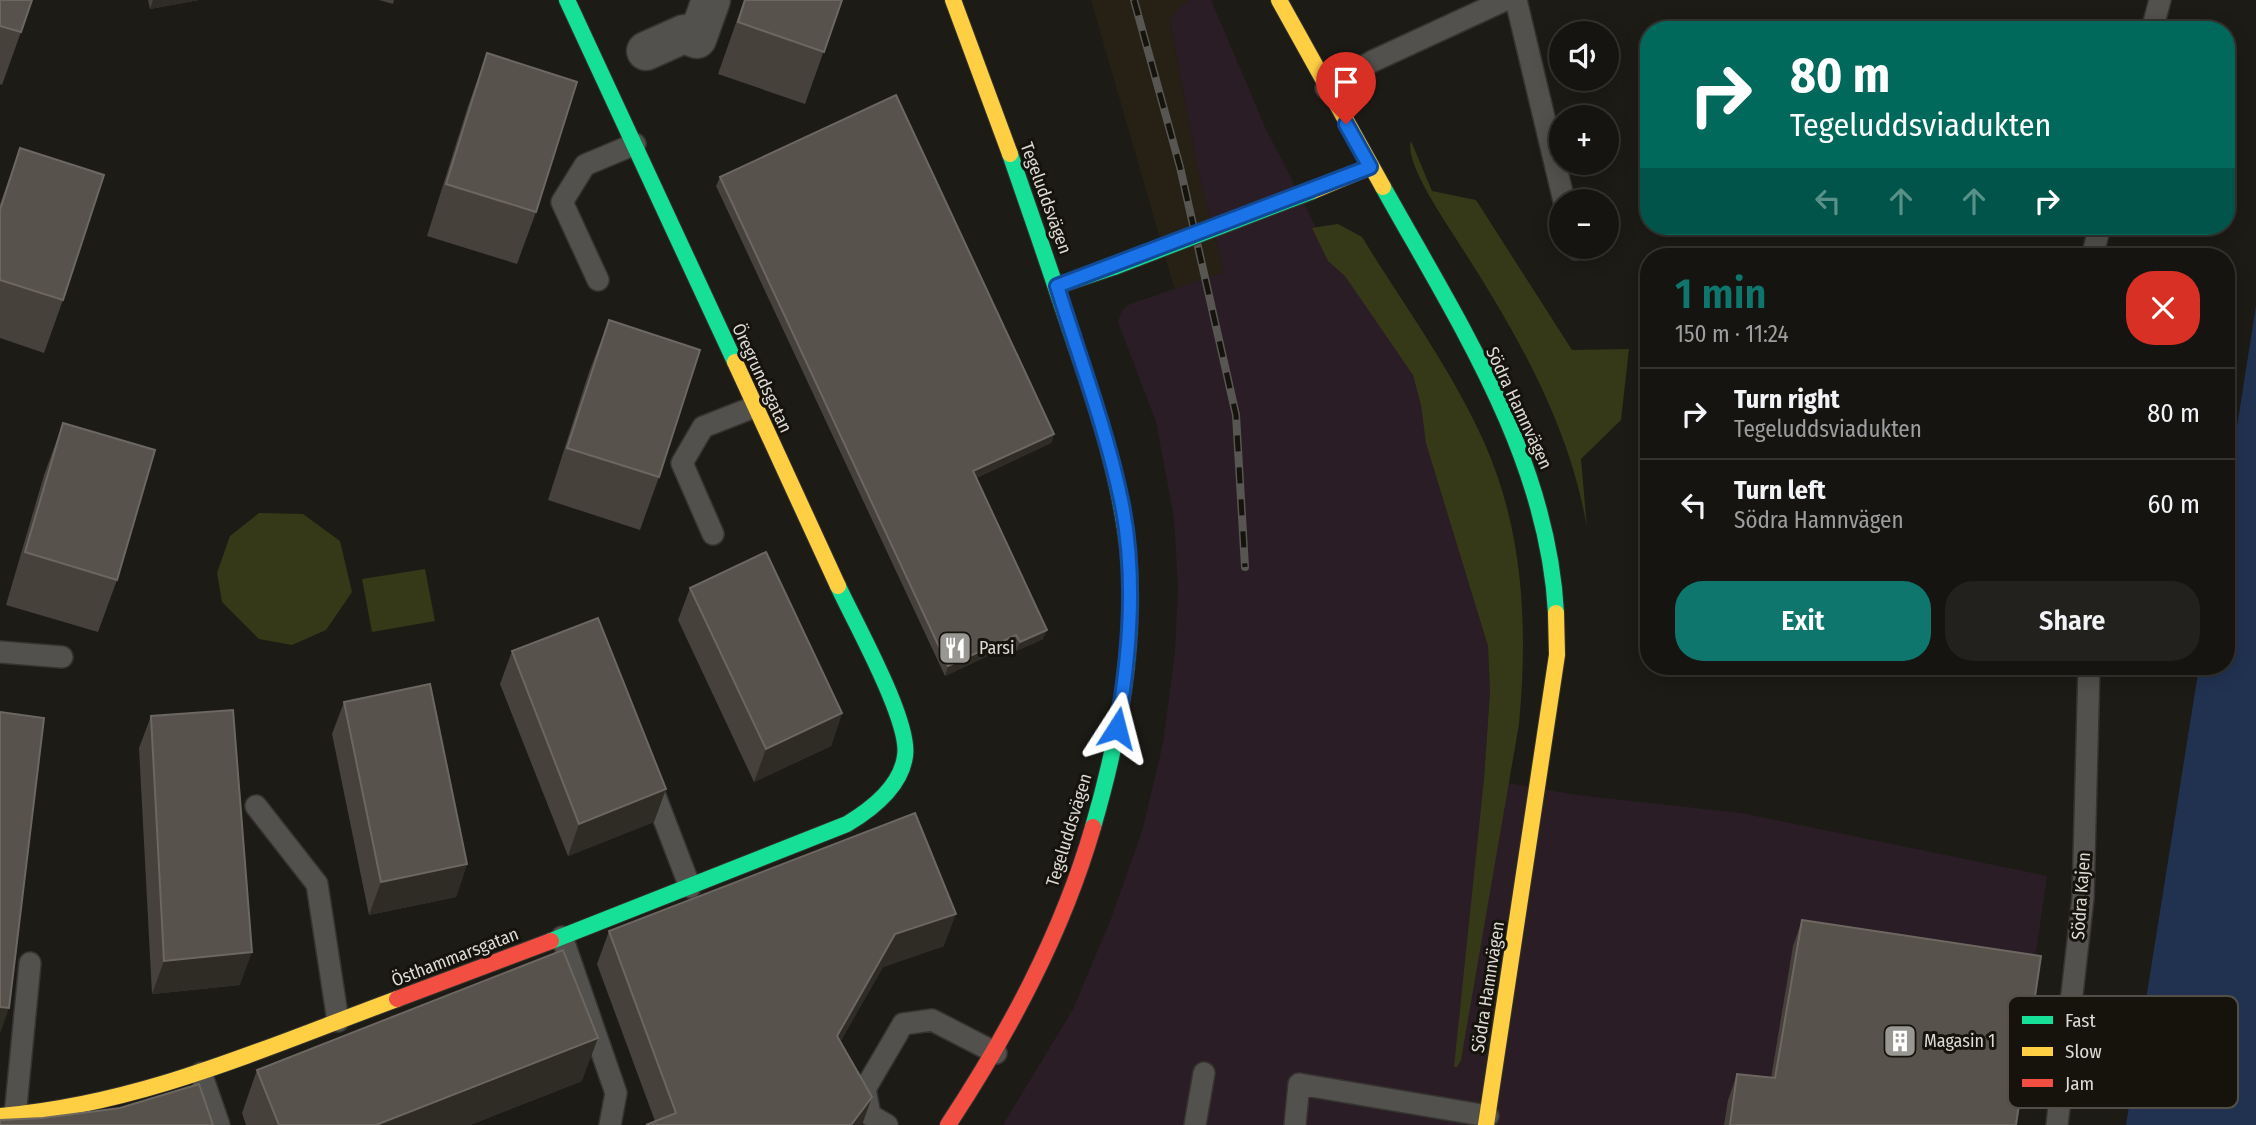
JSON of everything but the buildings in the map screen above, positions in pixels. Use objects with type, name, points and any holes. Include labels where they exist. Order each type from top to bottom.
[{"type":"street","name":"Öregrundsgatan","points":[[567,0],[893,705],[906,754],[897,775]]},
{"type":"street","points":[[646,51],[684,34],[697,39],[711,0]]},
{"type":"street","name":"Tegeluddsvägen","points":[[948,1125],[1019,1014],[1047,953],[1085,854],[1112,752],[1129,637],[1128,555],[1122,502],[1057,286],[953,0]]},
{"type":"street","name":"Södra Hamnvägen","points":[[1279,0],[1414,242],[1483,373],[1530,473],[1547,533],[1556,589],[1557,655],[1549,724],[1487,1120]]},
{"type":"street","points":[[1057,286],[1114,267],[1370,167]]},
{"type":"street","name":"Östhammarsgatan","points":[[8,1116],[66,1112],[113,1102],[201,1073],[562,937],[848,824],[868,813],[897,775]]},
{"type":"lane","points":[[1326,88],[1373,61],[1505,0]]},
{"type":"lane","points":[[1516,0],[1561,189]]},
{"type":"lane","points":[[2154,21],[2160,0]]},
{"type":"lane","points":[[598,280],[562,202],[584,165],[635,144]]},
{"type":"lane","points":[[713,534],[682,463],[703,427],[754,407]]},
{"type":"lane","points":[[0,652],[62,657]]},
{"type":"lane","name":"Södra Kajen","points":[[2072,996],[2083,898],[2089,675]]},
{"type":"lane","points":[[642,762],[690,887]]},
{"type":"lane","points":[[256,806],[317,884],[338,1021]]},
{"type":"lane","points":[[562,937],[616,1093],[610,1125]]},
{"type":"lane","points":[[8,1116],[30,963]]},
{"type":"lane","points":[[887,1125],[870,1115],[865,1089],[903,1024],[932,1020],[996,1053]]},
{"type":"lane","points":[[201,1073],[219,1125]]},
{"type":"lane","points":[[1195,1125],[1204,1073]]},
{"type":"lane","points":[[1295,1125],[1299,1084],[1487,1120]]},
{"type":"shaded area","points":[[1091,0],[1190,0],[1179,8],[1170,21],[1197,166],[1224,272],[1186,320],[1174,287]]},
{"type":"shaded area","points":[[1190,0],[1211,0],[1265,127],[1316,227],[1338,224],[1362,237],[1433,354],[1477,607],[1488,646],[1490,692],[1484,779],[1577,795],[1741,813],[2047,876],[2030,996],[2008,996],[2008,1108],[2013,1108],[2011,1125],[1003,1125],[1073,1009],[1111,919],[1143,828],[1163,743],[1175,652],[1178,588],[1174,518],[1156,422],[1118,322],[1122,310],[1130,304],[1224,272],[1197,166],[1170,20],[1179,8]]},
{"type":"green space","points":[[1411,141],[1432,191],[1476,200],[1572,350],[1629,349],[1621,420],[1581,459],[1587,528],[1566,448],[1551,409],[1493,298],[1417,173],[1410,150]]},
{"type":"green space","points":[[1338,224],[1362,237],[1457,389],[1484,442],[1497,476],[1515,545],[1520,581],[1523,652],[1519,724],[1461,1060],[1457,1067],[1454,1067],[1484,779],[1490,692],[1488,646],[1426,443],[1421,405],[1413,375],[1345,276],[1328,261],[1312,228]]},
{"type":"green space","points":[[259,513],[303,514],[340,541],[352,592],[326,630],[292,645],[259,639],[222,602],[217,573],[230,536]]},
{"type":"green space","points":[[425,569],[435,621],[372,632],[362,579]]},
{"type":"water","points":[[2256,306],[2256,1125],[2126,1125],[2129,1108],[2238,1108],[2238,996],[2147,996],[2198,675],[2235,675],[2235,439]]},
{"type":"railway","points":[[1134,0],[1180,167],[1236,415],[1245,567]]},
{"type":"traffic: fast","points":[[567,0],[735,362]]},
{"type":"traffic: fast","points":[[1010,154],[1100,420],[1120,497],[1128,550],[1130,620],[1124,690],[1111,759],[1093,827]]},
{"type":"traffic: fast","points":[[1383,187],[1468,339],[1517,445],[1536,499],[1549,555],[1556,613]]},
{"type":"traffic: fast","points":[[1114,267],[1310,192]]},
{"type":"traffic: fast","points":[[1057,286],[1114,267]]},
{"type":"traffic: fast","points":[[551,941],[847,824],[884,796],[898,778],[902,767],[905,756],[904,740],[891,696],[838,586]]},
{"type":"traffic: slow","points":[[953,0],[1010,154]]},
{"type":"traffic: slow","points":[[1279,0],[1383,187]]},
{"type":"traffic: slow","points":[[1310,192],[1370,167]]},
{"type":"traffic: slow","points":[[735,362],[838,586]]},
{"type":"traffic: slow","points":[[1486,1125],[1557,655],[1556,613]]},
{"type":"traffic: slow","points":[[0,1116],[52,1110],[153,1087],[397,999]]},
{"type":"traffic: jam","points":[[948,1125],[992,1054],[1032,981],[1066,906],[1093,827]]},
{"type":"traffic: jam","points":[[397,999],[551,941]]},
{"type":"place","name":"Parsi","points":[[955,648]]},
{"type":"place","name":"Magasin 1","points":[[1900,1041]]},
{"type":"route","points":[[1117,728],[1129,637],[1128,555],[1122,502],[1057,286],[1114,267],[1370,167],[1346,124]]}]
